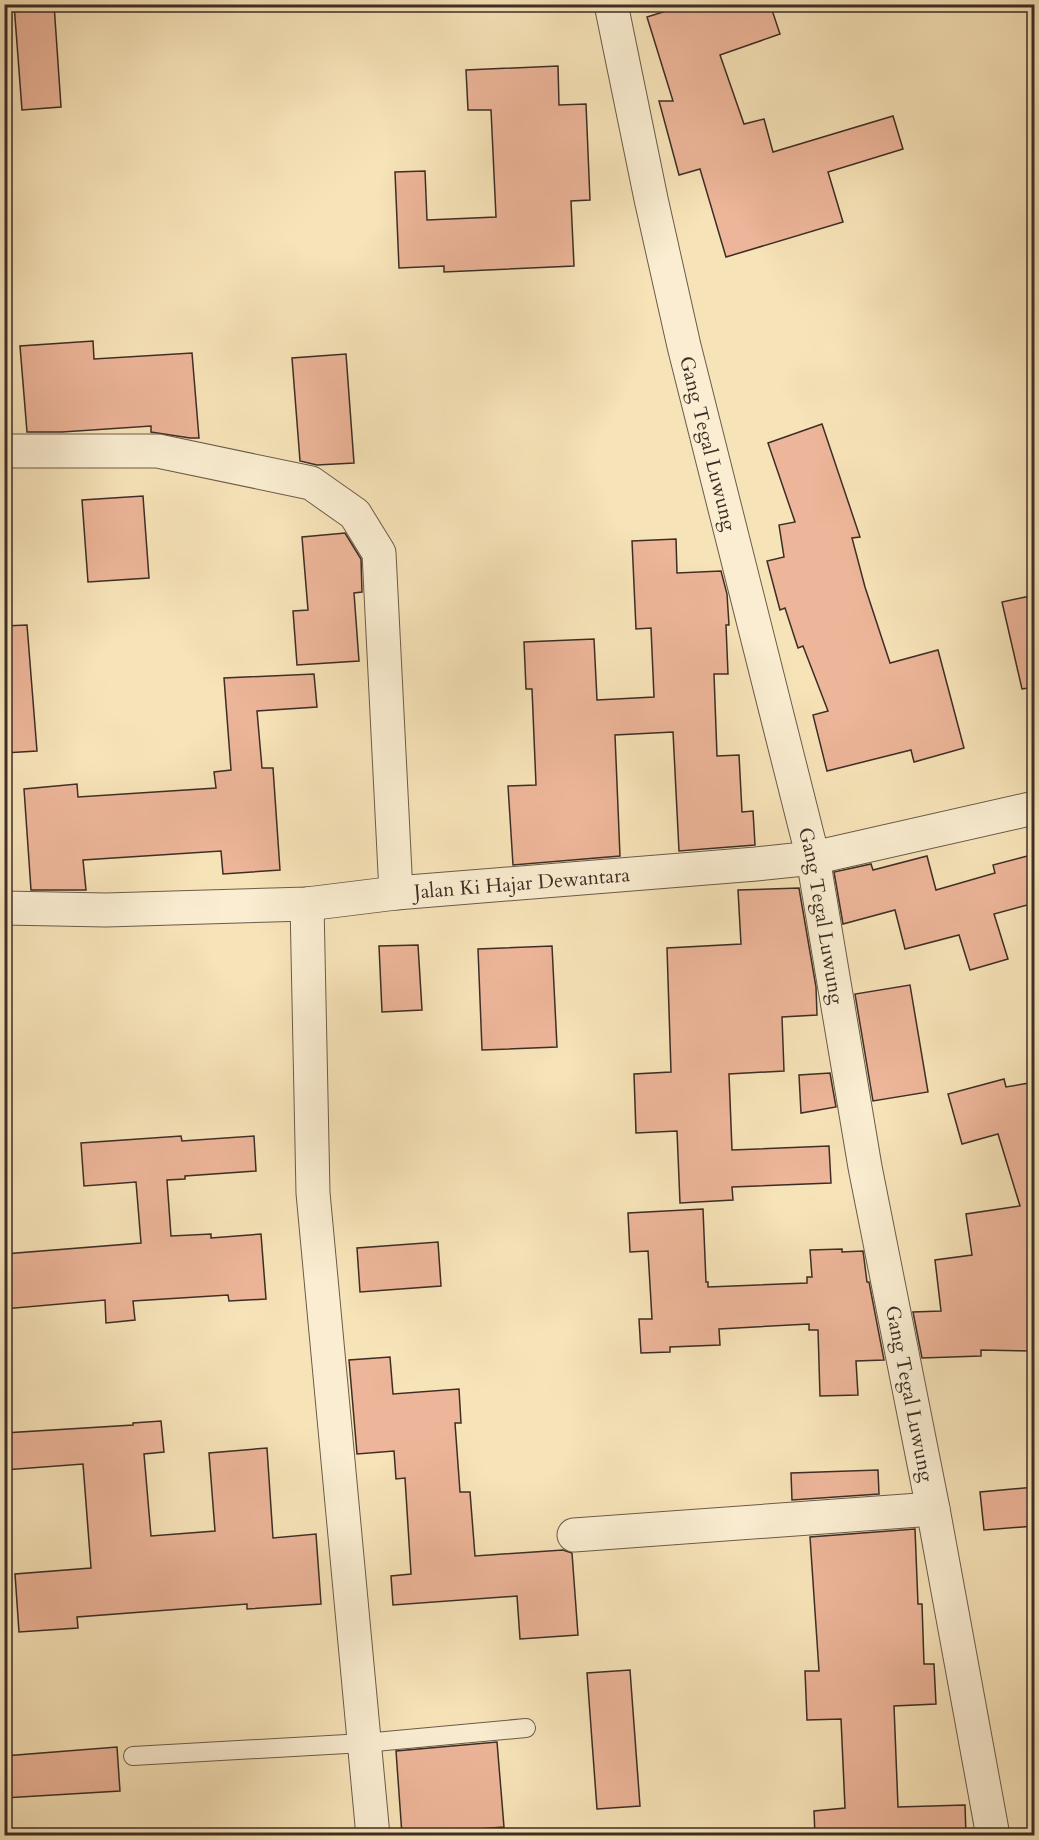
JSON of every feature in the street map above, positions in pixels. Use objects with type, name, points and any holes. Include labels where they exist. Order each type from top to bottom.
[{"type":"street","name":"Gang Tegal Luwung","points":[[611,4],[684,346],[813,858],[865,1167],[933,1509],[993,1836]]},
{"type":"street","points":[[4,451],[158,452],[311,483],[355,514],[379,553],[396,893]]},
{"type":"street","name":"Jalan Ki Hajar Dewantara","points":[[4,908],[106,910],[307,904],[396,893],[756,864],[813,858],[1035,808]]},
{"type":"street","points":[[307,904],[313,1193],[373,1836]]},
{"type":"street","points":[[574,1534],[933,1509]]},
{"type":"lane","points":[[133,1756],[364,1743],[526,1728]]},
{"type":"building","points":[[14,4],[54,4],[61,107],[22,110]]},
{"type":"building","points":[[660,4],[770,4],[780,34],[720,55],[744,124],[764,119],[773,152],[893,116],[903,149],[828,172],[843,222],[726,257],[700,169],[679,175],[659,101],[673,101],[647,17],[663,12]]},
{"type":"building","points":[[558,66],[559,105],[586,104],[590,200],[571,201],[574,266],[444,272],[444,266],[399,268],[395,172],[425,171],[427,220],[496,217],[491,110],[468,110],[466,70]]},
{"type":"building","points":[[93,341],[94,359],[192,353],[199,438],[151,432],[151,426],[27,432],[20,346]]},
{"type":"building","points":[[346,354],[354,463],[317,465],[300,461],[292,358]]},
{"type":"building","points":[[822,424],[860,537],[852,538],[865,587],[890,663],[938,650],[964,748],[914,762],[911,750],[827,771],[813,715],[828,711],[803,646],[798,648],[785,608],[780,610],[767,561],[784,557],[779,525],[795,522],[768,443]]},
{"type":"building","points":[[143,496],[149,578],[88,582],[82,500]]},
{"type":"building","points":[[345,533],[361,559],[362,592],[354,593],[359,661],[297,665],[293,611],[308,610],[302,537]]},
{"type":"building","points":[[676,539],[677,573],[721,571],[727,594],[728,674],[714,674],[717,756],[739,755],[742,812],[753,811],[755,845],[679,851],[673,732],[615,735],[620,856],[513,865],[508,786],[536,785],[532,689],[526,689],[524,642],[594,639],[597,700],[654,697],[651,628],[636,629],[632,541]]},
{"type":"building","points":[[1035,595],[1035,687],[1022,689],[1002,602]]},
{"type":"building","points":[[27,625],[37,751],[4,753],[4,626]]},
{"type":"building","points":[[314,674],[317,707],[257,711],[262,768],[273,768],[280,870],[223,874],[221,851],[83,860],[86,890],[31,890],[24,789],[77,784],[78,797],[216,788],[214,772],[231,770],[224,678]]},
{"type":"building","points":[[1035,854],[1035,903],[994,914],[1008,959],[970,970],[959,935],[905,949],[895,910],[843,924],[834,872],[871,864],[873,870],[927,856],[936,890],[995,873],[993,865]]},
{"type":"building","points":[[799,888],[816,987],[817,1015],[782,1017],[784,1071],[729,1074],[732,1150],[829,1146],[831,1183],[732,1187],[733,1200],[680,1203],[677,1131],[636,1133],[634,1074],[671,1072],[667,948],[741,944],[738,890]]},
{"type":"building","points":[[418,945],[422,1010],[382,1012],[379,946]]},
{"type":"building","points":[[552,946],[557,1047],[482,1050],[478,949]]},
{"type":"building","points":[[910,985],[928,1092],[873,1101],[855,994]]},
{"type":"building","points":[[830,1073],[836,1107],[801,1113],[799,1075]]},
{"type":"building","points":[[1004,1079],[1006,1087],[1035,1082],[1035,1351],[981,1350],[981,1356],[922,1358],[913,1312],[941,1311],[935,1260],[972,1255],[966,1214],[1020,1206],[998,1134],[962,1144],[948,1094]]},
{"type":"building","points":[[181,1136],[182,1141],[254,1136],[256,1171],[185,1176],[185,1179],[167,1180],[171,1236],[211,1234],[211,1238],[261,1234],[266,1299],[229,1301],[228,1295],[133,1301],[135,1320],[106,1323],[105,1300],[4,1309],[4,1254],[141,1243],[136,1182],[84,1186],[81,1143]]},
{"type":"building","points":[[703,1209],[708,1287],[807,1283],[807,1277],[812,1277],[810,1250],[863,1251],[867,1282],[869,1282],[884,1360],[856,1361],[858,1395],[820,1396],[818,1330],[809,1330],[809,1324],[719,1329],[720,1345],[670,1347],[670,1352],[641,1353],[639,1319],[652,1319],[648,1251],[630,1252],[628,1213]]},
{"type":"building","points":[[438,1242],[441,1286],[360,1292],[357,1248]]},
{"type":"building","points":[[390,1357],[393,1394],[459,1389],[461,1423],[455,1423],[460,1492],[470,1492],[475,1556],[563,1550],[572,1553],[578,1635],[520,1639],[517,1596],[393,1605],[391,1576],[411,1574],[405,1478],[396,1479],[394,1451],[357,1454],[349,1360]]},
{"type":"building","points":[[161,1421],[164,1452],[144,1454],[151,1536],[215,1531],[209,1453],[267,1448],[273,1538],[316,1534],[321,1604],[247,1609],[247,1604],[77,1617],[78,1628],[19,1632],[15,1574],[91,1568],[83,1464],[4,1470],[4,1433],[133,1425],[133,1423]]},
{"type":"building","points":[[878,1470],[879,1494],[792,1500],[791,1473]]},
{"type":"building","points":[[1035,1487],[1035,1526],[984,1530],[980,1492]]},
{"type":"building","points":[[915,1529],[918,1604],[922,1604],[924,1664],[934,1664],[936,1704],[894,1706],[898,1807],[965,1805],[966,1835],[815,1836],[814,1811],[845,1808],[841,1719],[807,1720],[805,1671],[819,1671],[810,1537]]},
{"type":"building","points":[[630,1670],[640,1806],[597,1809],[587,1673]]},
{"type":"building","points":[[497,1742],[504,1827],[402,1835],[396,1751]]},
{"type":"building","points":[[117,1747],[120,1791],[4,1798],[4,1756]]}]
